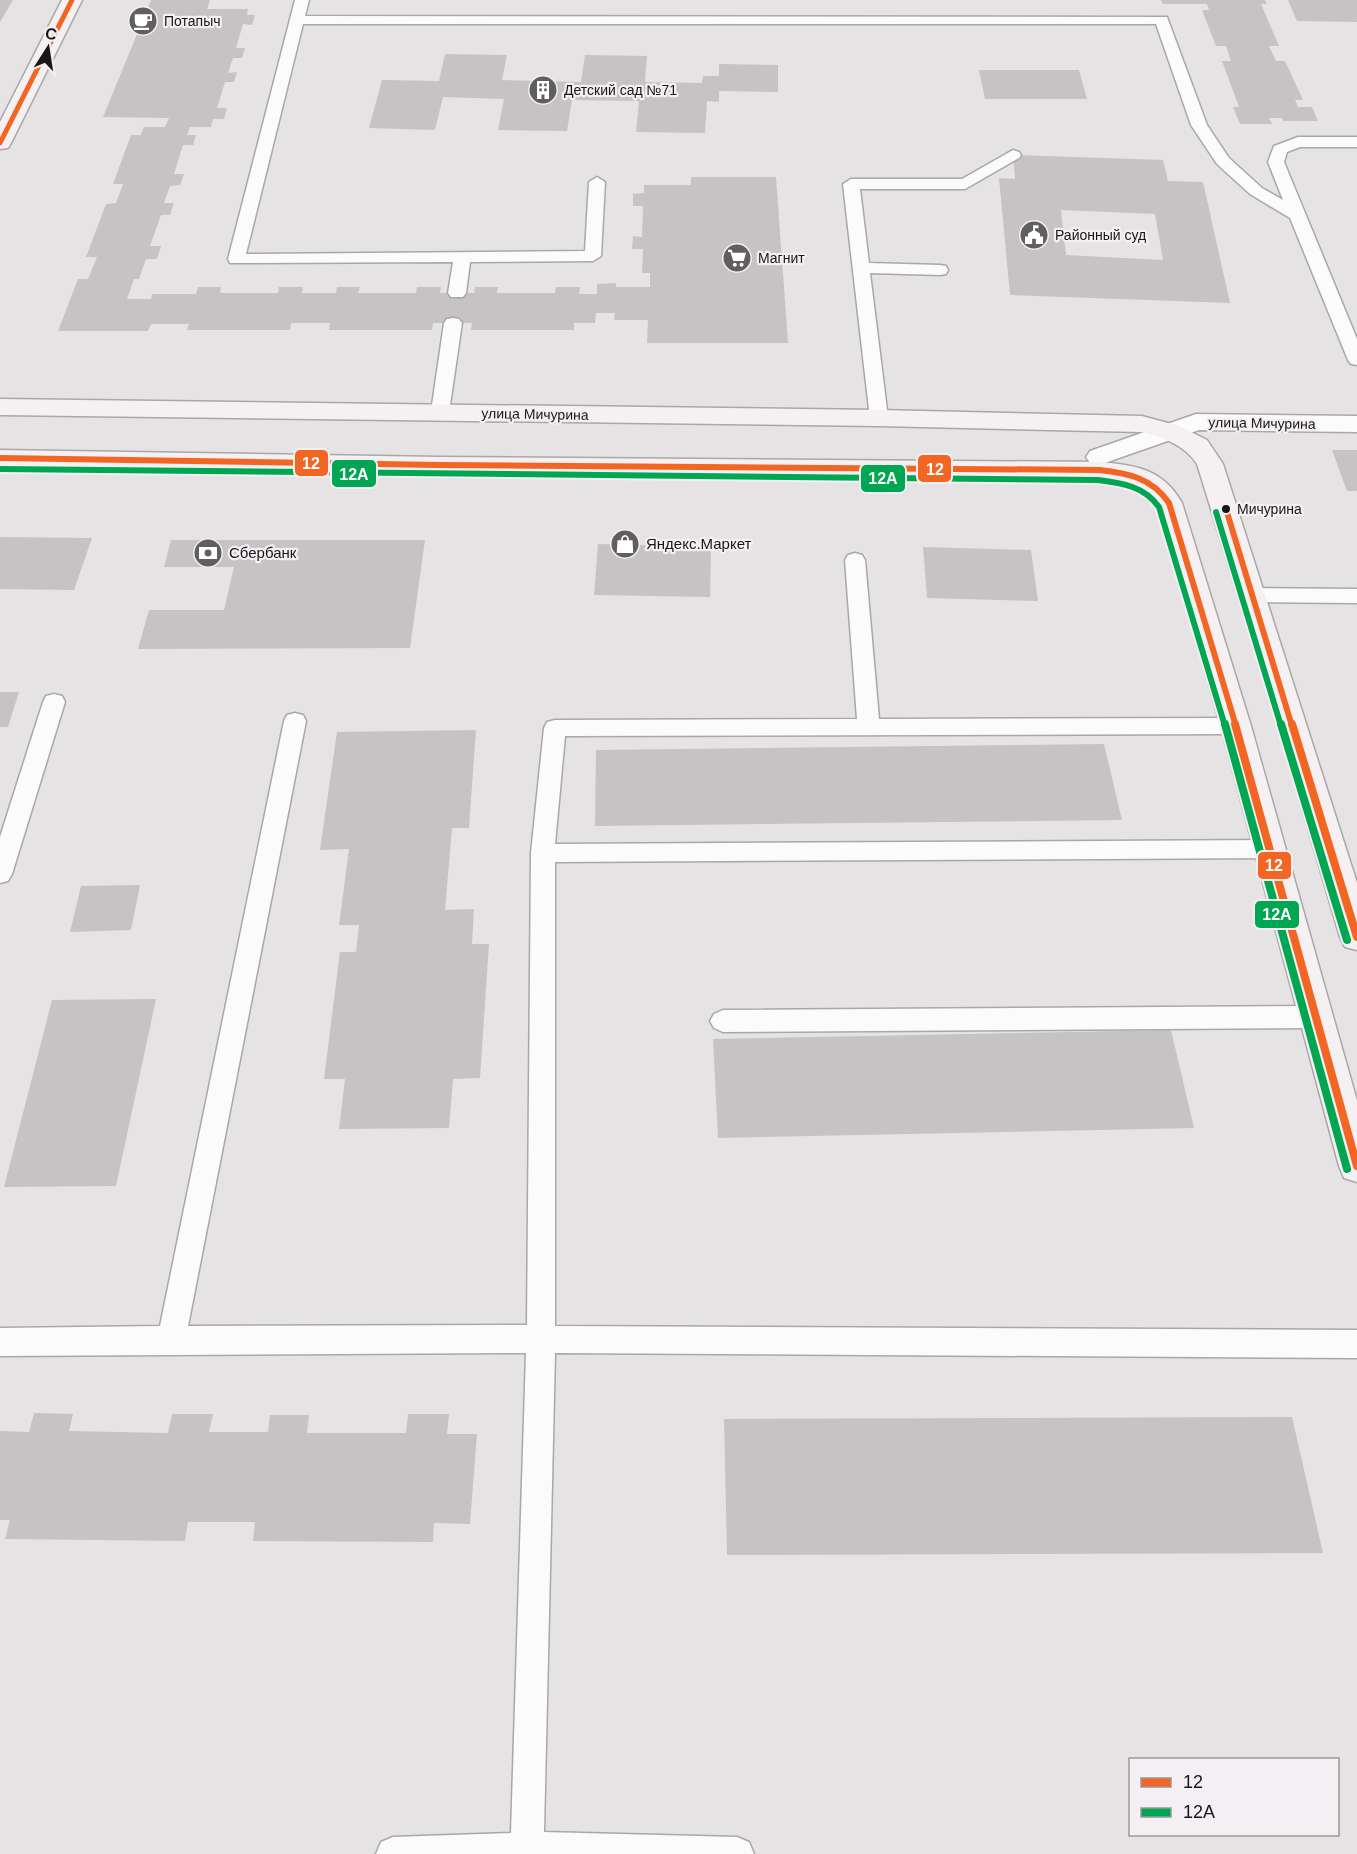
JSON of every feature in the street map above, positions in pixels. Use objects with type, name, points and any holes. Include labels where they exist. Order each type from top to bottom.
[{"type":"street","points":[[0,143],[72,0]]},
{"type":"street","name":"улица Мичурина","points":[[0,407],[879,418],[1142,424],[1170,432],[1198,446],[1210,464],[1357,937]]},
{"type":"street","name":"улица Мичурина","points":[[1088,463],[1197,422],[1357,424]]},
{"type":"street","name":"улица Мичурина","points":[[1069,423],[1088,430],[1100,443],[1088,463]]},
{"type":"street","name":"улица Мичурина","points":[[0,458],[463,465],[1088,463],[1139,477],[1165,493],[1236,726]]},
{"type":"street","points":[[1236,726],[1357,1166]]},
{"type":"lane","points":[[302,0],[236,259],[593,256],[597,182]]},
{"type":"lane","points":[[297,20],[809,15],[1162,20],[1199,125],[1223,161],[1256,191],[1297,214]]},
{"type":"lane","points":[[1357,142],[1298,142],[1280,149],[1276,162],[1357,360]]},
{"type":"lane","points":[[879,418],[850,184],[965,183],[1013,155]]},
{"type":"lane","points":[[457,293],[462,257]]},
{"type":"lane","points":[[861,268],[940,270]]},
{"type":"lane","points":[[440,412],[453,323]]},
{"type":"lane","points":[[855,560],[869,727]]},
{"type":"lane","points":[[1252,594],[1357,596]]},
{"type":"lane","points":[[0,874],[54,702]]},
{"type":"lane","points":[[171,1340],[294,721]]},
{"type":"lane","points":[[527,1852],[541,1340],[543,854],[555,728],[1236,726]]},
{"type":"lane","points":[[543,854],[1271,849]]},
{"type":"lane","points":[[723,1021],[1317,1017]]},
{"type":"lane","points":[[0,1342],[541,1340],[1357,1344]]},
{"type":"lane","points":[[393,1854],[527,1852],[737,1854]]},
{"type":"building","points":[[0,0],[13,0],[0,22]]},
{"type":"building","points":[[151,0],[210,0],[207,9],[248,9],[247,15],[255,15],[252,25],[243,24],[236,48],[245,48],[242,58],[233,58],[228,73],[237,72],[234,82],[225,82],[217,108],[227,108],[224,119],[213,119],[211,127],[190,127],[187,135],[196,135],[193,145],[183,145],[174,174],[184,174],[180,185],[170,186],[164,203],[174,203],[170,215],[161,215],[150,246],[161,246],[157,259],[146,259],[139,279],[134,279],[127,299],[151,299],[152,294],[196,294],[198,287],[221,287],[220,293],[278,293],[279,287],[303,287],[302,293],[336,293],[337,287],[360,287],[358,293],[416,293],[417,287],[441,287],[440,293],[474,293],[475,287],[498,287],[497,293],[555,293],[556,287],[580,287],[579,294],[597,294],[597,284],[616,283],[616,287],[650,287],[650,273],[642,273],[643,249],[632,249],[633,236],[642,237],[643,206],[633,206],[633,194],[644,193],[644,185],[691,185],[691,177],[776,177],[788,343],[647,343],[648,320],[614,320],[615,313],[596,313],[595,323],[574,323],[574,330],[471,330],[472,323],[433,323],[432,330],[329,330],[330,323],[291,323],[290,330],[187,330],[189,324],[151,324],[148,331],[58,331],[78,279],[88,279],[97,257],[86,257],[106,204],[116,203],[123,184],[113,184],[131,135],[141,135],[144,127],[165,127],[169,118],[103,117]]},
{"type":"building","points":[[1161,0],[1265,0],[1267,4],[1261,4],[1279,46],[1269,46],[1276,61],[1285,61],[1303,100],[1295,100],[1298,107],[1312,107],[1318,121],[1283,121],[1282,118],[1269,118],[1272,124],[1240,124],[1233,107],[1239,107],[1222,61],[1231,61],[1226,46],[1216,46],[1202,10],[1209,10],[1207,4],[1163,4]]},
{"type":"building","points":[[1288,0],[1357,0],[1357,22],[1297,21]]},
{"type":"building","name":"Детский сад №71","points":[[445,54],[507,55],[502,80],[581,82],[585,55],[647,56],[645,82],[702,83],[703,76],[719,76],[719,64],[778,65],[778,92],[719,91],[719,102],[707,101],[705,133],[636,132],[639,101],[572,100],[567,131],[498,130],[504,99],[443,97],[435,130],[369,128],[382,80],[439,81]]},
{"type":"building","points":[[979,70],[1079,70],[1087,99],[985,99]]},
{"type":"building","name":"Районный суд","points":[[1013,155],[1163,160],[1168,181],[1203,182],[1230,303],[1010,295],[999,178],[1015,179]],"holes":[[[1061,210],[1155,214],[1163,260],[1066,255]]]},
{"type":"building","points":[[1332,450],[1357,450],[1357,491],[1347,491]]},
{"type":"building","points":[[0,537],[92,538],[74,590],[0,589]]},
{"type":"building","points":[[171,540],[425,540],[410,648],[138,649],[149,610],[224,610],[234,567],[164,567]]},
{"type":"building","points":[[598,544],[711,547],[710,597],[594,595]]},
{"type":"building","points":[[923,547],[1031,550],[1038,601],[927,598]]},
{"type":"building","points":[[0,692],[19,692],[8,727],[0,727]]},
{"type":"building","points":[[476,730],[469,828],[452,828],[445,910],[474,909],[472,944],[489,944],[480,1078],[453,1079],[449,1128],[339,1129],[345,1079],[324,1079],[340,952],[356,952],[359,925],[339,925],[349,849],[320,850],[337,732]]},
{"type":"building","points":[[1104,744],[1122,820],[595,826],[596,750]]},
{"type":"building","points":[[140,885],[131,930],[70,932],[81,886]]},
{"type":"building","points":[[156,999],[116,1186],[4,1187],[52,1000]]},
{"type":"building","points":[[1171,1030],[1194,1128],[718,1138],[713,1039]]},
{"type":"building","points":[[34,1413],[73,1414],[69,1431],[168,1433],[172,1414],[213,1414],[209,1432],[268,1432],[270,1415],[309,1415],[307,1433],[406,1433],[408,1414],[449,1414],[447,1434],[477,1434],[470,1524],[434,1523],[433,1542],[253,1541],[255,1522],[188,1522],[185,1541],[5,1539],[10,1520],[0,1520],[0,1431],[29,1432]]},
{"type":"building","points":[[1292,1417],[1323,1553],[727,1555],[724,1419]]},
{"type":"transit line","name":"12","points":[[0,143],[72,0]]},
{"type":"transit line","name":"12","points":[[0,458],[439,465],[1099,470],[1129,474],[1148,482],[1156,487],[1169,503],[1236,726],[1357,1166]]},
{"type":"transit line","name":"12А","points":[[0,469],[1098,480],[1125,484],[1141,490],[1148,494],[1159,507],[1226,729],[1347,1169]]},
{"type":"transit line","name":"12","points":[[1226,509],[1357,937]]},
{"type":"transit line","name":"12А","points":[[1216,512],[1347,940]]},
{"type":"place","name":"Потапыч","points":[[143,21]]},
{"type":"place","name":"Детский сад №71","points":[[543,90]]},
{"type":"place","name":"Районный суд","points":[[1034,235]]},
{"type":"place","name":"Магнит","points":[[737,258]]},
{"type":"place","name":"Мичурина","points":[[1226,509]]},
{"type":"place","name":"Яндекс.Маркет","points":[[625,544]]},
{"type":"place","name":"Сбербанк","points":[[208,553]]}]
